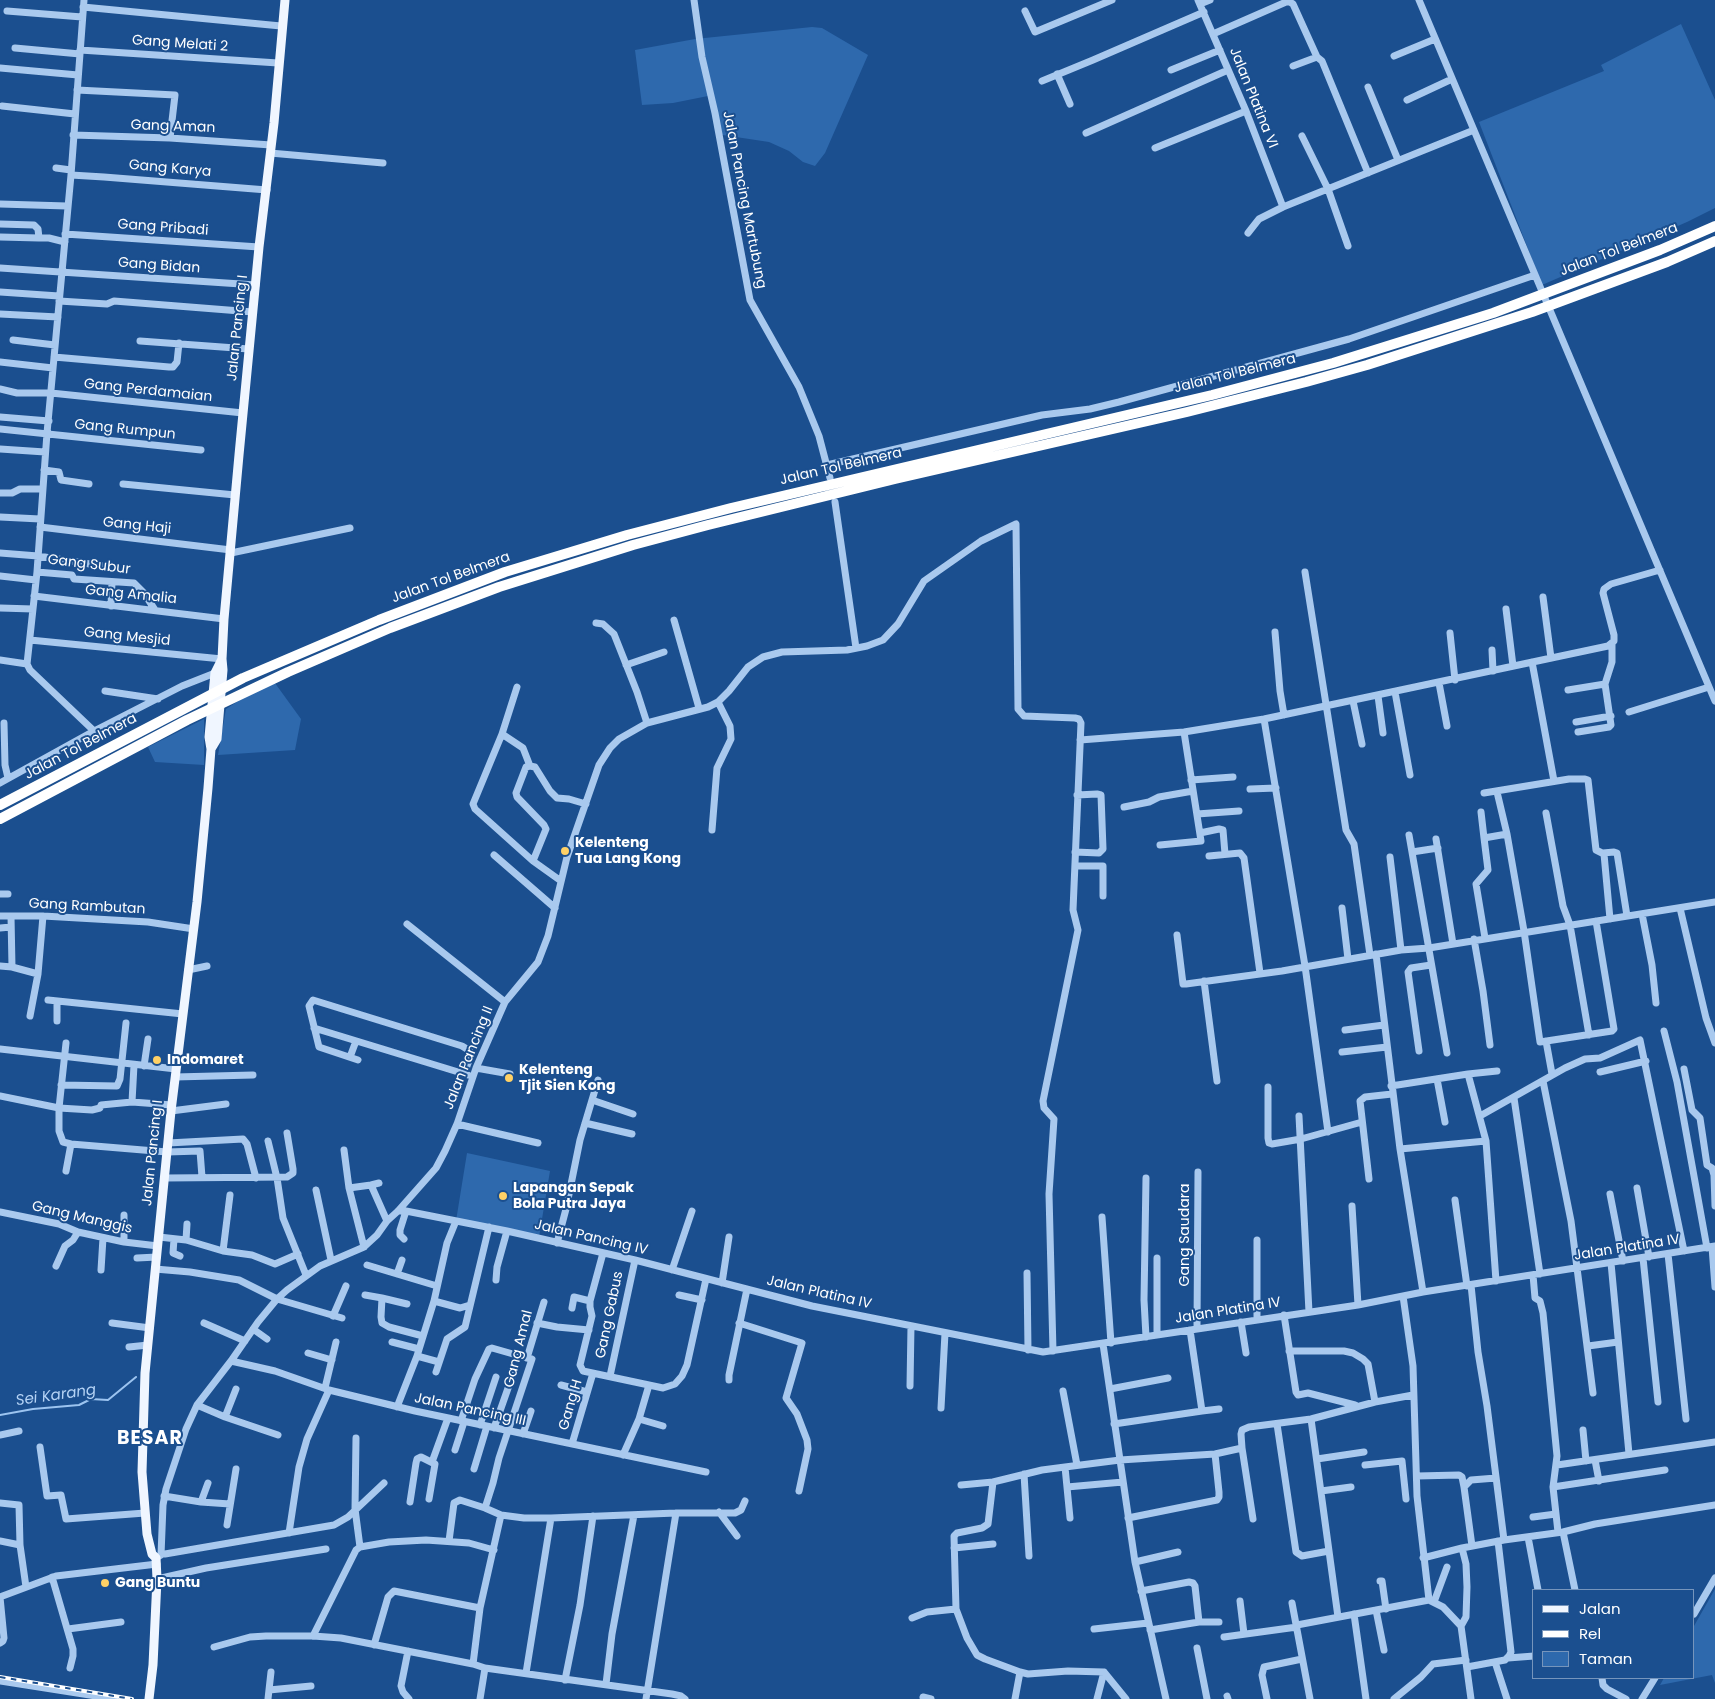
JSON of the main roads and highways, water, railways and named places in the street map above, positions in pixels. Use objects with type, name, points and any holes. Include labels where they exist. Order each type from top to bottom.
[{"type":"highway","name":"Jalan Tol Belmera","points":[[0,805],[243,678],[411,607],[506,572],[627,535],[765,499],[1287,376],[1417,338],[1527,300],[1660,250],[1715,226]]},
{"type":"highway","name":"Jalan Tol Belmera","points":[[0,819],[187,720],[250,690],[345,647],[444,607],[528,578],[633,545],[799,502],[1136,424],[1306,382],[1532,312],[1667,262],[1715,241]]},
{"type":"main road","name":"Jalan Pancing I","points":[[211,749],[216,739],[223,670],[224,619],[235,495],[285,0]]},
{"type":"main road","name":"Jalan Pancing I","points":[[149,1699],[154,1665],[157,1579],[156,1561],[149,1546],[142,1472],[145,1373],[171,1108],[194,929],[211,749],[209,737],[216,668],[222,659]]},
{"type":"waterway","name":"Sei Karang","points":[[0,1415],[33,1409],[79,1405],[91,1399],[108,1400],[136,1377]]},
{"type":"railway","points":[[0,1677],[132,1699]]},
{"type":"place","name":"Kelenteng Tua Lang Kong","points":[[565,851]]},
{"type":"place","name":"Indomaret","points":[[157,1060]]},
{"type":"place","name":"Kelenteng Tjit Sien Kong","points":[[509,1078]]},
{"type":"place","name":"Lapangan Sepak Bola Putra Jaya","points":[[503,1196]]},
{"type":"place","name":"Gang Buntu","points":[[105,1583]]},
{"type":"district","name":"BESAR","points":[[150,1439]]}]
